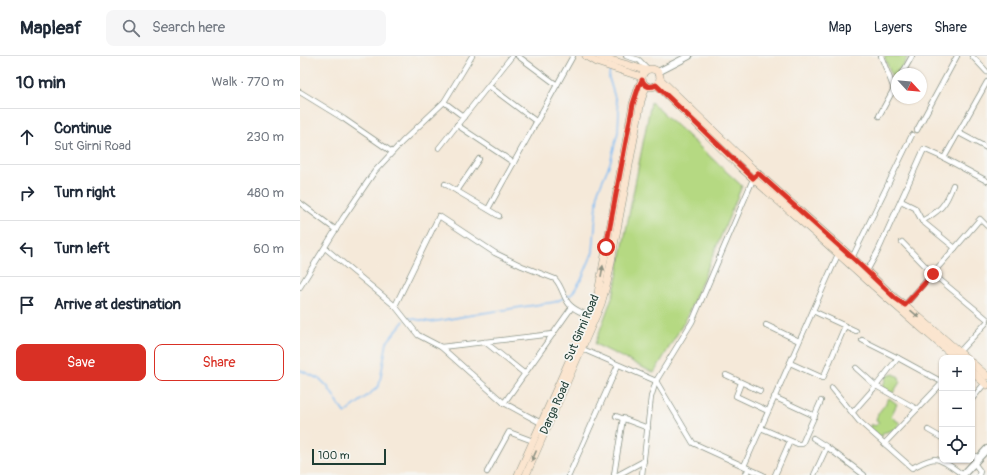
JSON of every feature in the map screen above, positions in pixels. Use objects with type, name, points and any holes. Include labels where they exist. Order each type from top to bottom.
[{"type":"main road","points":[[586,56],[598,59],[617,69],[645,76]]},
{"type":"main road","points":[[598,59],[604,58],[634,67],[645,76],[653,86],[658,78]]},
{"type":"main road","points":[[645,76],[652,68],[658,78],[755,176],[840,251],[887,298],[958,355]]},
{"type":"main road","name":"Darga Road","points":[[526,475],[592,317],[601,304],[607,283],[645,76]]},
{"type":"main road","points":[[840,251],[852,258],[867,271],[958,355]]},
{"type":"main road","name":"Sut Girni Road","points":[[518,475],[541,423],[579,347]]},
{"type":"main road","points":[[975,367],[986,381]]},
{"type":"main road","points":[[975,374],[986,381]]},
{"type":"street","points":[[300,287],[375,171],[392,152],[444,102],[472,56]]},
{"type":"street","points":[[439,148],[511,56]]},
{"type":"street","points":[[518,56],[557,85]]},
{"type":"street","points":[[488,209],[573,56]]},
{"type":"street","points":[[626,56],[639,60],[645,76]]},
{"type":"street","points":[[658,78],[689,56]]},
{"type":"street","points":[[881,56],[891,81]]},
{"type":"street","points":[[905,68],[912,56]]},
{"type":"street","points":[[918,130],[957,56]]},
{"type":"street","points":[[972,56],[987,72]]},
{"type":"street","points":[[944,158],[987,82]]},
{"type":"street","points":[[488,86],[537,122]]},
{"type":"street","points":[[300,92],[344,119],[392,152]]},
{"type":"street","points":[[879,116],[891,94]]},
{"type":"street","points":[[444,102],[464,117]]},
{"type":"street","points":[[457,125],[514,163]]},
{"type":"street","points":[[958,133],[987,148]]},
{"type":"street","points":[[852,258],[912,135]]},
{"type":"street","points":[[867,271],[878,251],[924,149],[987,181]]},
{"type":"street","points":[[457,191],[479,159]]},
{"type":"street","points":[[642,475],[651,397],[656,382],[692,322],[755,176]]},
{"type":"street","points":[[445,184],[499,216]]},
{"type":"street","points":[[922,221],[935,214],[942,207],[950,194],[953,185]]},
{"type":"street","points":[[901,201],[915,208],[922,221],[955,248]]},
{"type":"street","points":[[300,203],[336,230]]},
{"type":"street","points":[[395,306],[439,216],[495,253],[555,279],[559,283],[570,305],[592,317]]},
{"type":"street","points":[[905,305],[980,219],[987,226]]},
{"type":"street","points":[[902,242],[933,274],[987,319]]},
{"type":"street","points":[[325,248],[395,306],[418,335],[441,347],[504,403],[541,423]]},
{"type":"street","points":[[744,466],[790,363],[798,341],[840,251]]},
{"type":"street","points":[[504,403],[553,334],[570,305]]},
{"type":"street","points":[[813,311],[856,331]]},
{"type":"street","points":[[958,355],[987,322]]},
{"type":"street","points":[[766,325],[798,341]]},
{"type":"street","points":[[790,363],[824,378],[845,326]]},
{"type":"street","points":[[441,347],[553,334]]},
{"type":"street","points":[[862,340],[939,381]]},
{"type":"street","points":[[485,342],[525,374]]},
{"type":"street","points":[[579,347],[656,382],[693,442],[763,475]]},
{"type":"street","points":[[852,413],[898,358]]},
{"type":"street","points":[[569,475],[618,364]]},
{"type":"street","points":[[856,368],[876,386],[917,410]]},
{"type":"street","points":[[726,375],[760,391]]},
{"type":"street","points":[[975,395],[986,381]]},
{"type":"street","points":[[741,383],[736,396],[768,411]]},
{"type":"street","points":[[884,444],[939,386]]},
{"type":"street","points":[[832,388],[859,421],[912,468],[935,459],[943,462],[963,475],[974,463],[980,471],[979,475]]},
{"type":"street","points":[[774,397],[814,416]]},
{"type":"street","points":[[761,428],[790,441],[802,444],[821,401]]},
{"type":"street","points":[[616,416],[648,428]]},
{"type":"street","points":[[614,475],[623,418]]},
{"type":"street","points":[[928,430],[939,435]]},
{"type":"street","points":[[487,472],[508,432],[533,441]]},
{"type":"street","points":[[813,438],[864,475]]},
{"type":"street","points":[[775,475],[790,441]]},
{"type":"street","points":[[814,475],[827,447]]},
{"type":"street","points":[[975,462],[987,449]]},
{"type":"street","points":[[975,456],[979,458]]},
{"type":"street","points":[[618,475],[644,461]]},
{"type":"street","points":[[745,475],[749,469]]},
{"type":"green space","points":[[884,56],[908,56],[902,68],[891,68],[891,74]]},
{"type":"green space","points":[[651,102],[742,186],[686,319],[654,373],[595,344],[614,292]]},
{"type":"green space","points":[[894,374],[899,377],[900,382],[893,393],[882,388],[887,376]]},
{"type":"green space","points":[[889,398],[897,404],[891,416],[900,423],[896,429],[883,433],[882,437],[869,428],[871,424],[875,426],[879,422],[876,420],[877,417]]},
{"type":"waterway","points":[[407,319],[409,318],[430,322],[444,320],[555,302],[572,294],[582,278],[593,252],[598,191],[610,163],[618,132],[619,111],[609,78],[610,68]]},
{"type":"waterway","points":[[300,370],[321,380],[328,387],[345,413],[379,386],[387,342],[404,321]]},
{"type":"route","points":[[606,247],[633,104],[642,80],[646,86],[650,87],[656,85],[740,167],[753,178],[758,173],[895,298],[905,305],[933,274]]}]
